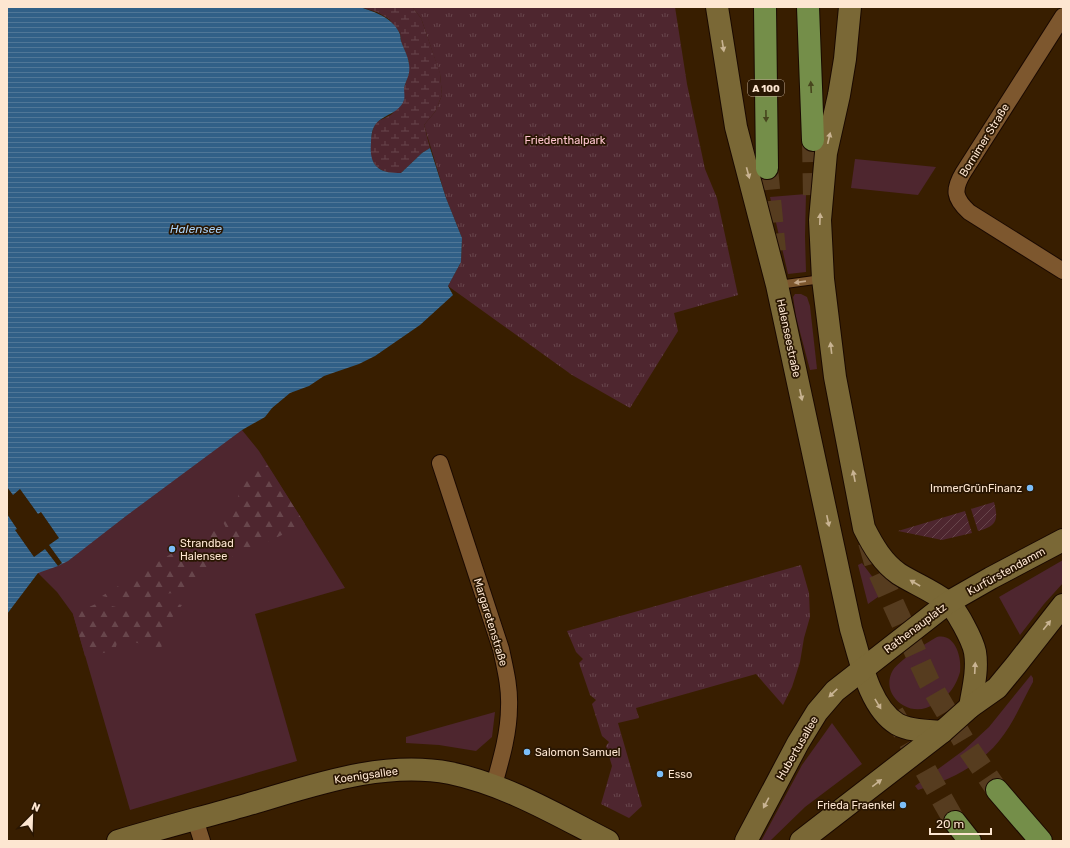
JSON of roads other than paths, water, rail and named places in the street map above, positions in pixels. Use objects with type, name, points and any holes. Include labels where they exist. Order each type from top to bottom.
[{"type":"highway","name":"A 100","points":[[765,7],[767,168]]},
{"type":"highway","points":[[808,7],[813,140]]},
{"type":"highway","points":[[997,790],[1041,841]]},
{"type":"highway","points":[[955,822],[970,841]]},
{"type":"main road","name":"Halenseestraße","points":[[717,7],[736,127],[777,285],[851,628],[863,668]]},
{"type":"main road","points":[[850,7],[845,59],[839,95],[826,153],[820,220],[823,279],[835,377],[864,528],[873,546],[884,561],[899,574],[949,602]]},
{"type":"main road","name":"Kurfürstendamm","points":[[949,602],[1063,540]]},
{"type":"main road","name":"Rathenauplatz","points":[[863,668],[949,602],[967,630],[975,652],[975,677],[970,707]]},
{"type":"main road","points":[[802,841],[942,732],[970,707],[997,688],[1063,606]]},
{"type":"main road","points":[[863,668],[871,691],[885,715],[898,725],[919,731],[942,732]]},
{"type":"main road","name":"Hubertusallee","points":[[746,841],[798,743],[817,712],[835,691],[863,668]]},
{"type":"main road","name":"Koenigsallee","points":[[118,841],[330,781],[378,771],[418,769],[450,774],[494,785],[608,841]]},
{"type":"street","name":"Bornimer Straße","points":[[1063,16],[963,173],[956,188],[956,195],[959,201],[969,212],[1063,271]]},
{"type":"street","name":"Margaretenstraße","points":[[440,463],[501,649],[507,676],[509,707],[504,748],[494,785]]},
{"type":"street","points":[[195,820],[202,841]]},
{"type":"lane","points":[[777,285],[823,279]]},
{"type":"water","name":"Halensee","points":[[7,7],[360,7],[382,16],[392,22],[400,33],[401,41],[408,61],[409,75],[404,88],[404,100],[402,105],[378,121],[373,129],[371,141],[372,157],[377,167],[381,170],[386,172],[401,173],[422,153],[430,148],[446,198],[462,238],[461,262],[448,286],[453,295],[420,325],[375,356],[359,364],[324,376],[309,386],[290,393],[272,408],[265,417],[242,430],[68,561],[38,573],[7,614]]},
{"type":"tunnel","points":[[813,140],[814,198]]},
{"type":"tunnel","points":[[767,168],[775,251]]},
{"type":"tunnel","points":[[869,542],[876,566],[929,682],[966,745],[997,790]]},
{"type":"tunnel","points":[[893,713],[955,822]]},
{"type":"place","name":"ImmerGrünFinanz","points":[[1030,488]]},
{"type":"place","name":"Strandbad Halensee","points":[[172,549]]},
{"type":"place","name":"Salomon Samuel","points":[[527,752]]},
{"type":"place","name":"Esso","points":[[660,774]]},
{"type":"place","name":"Frieda Fraenkel","points":[[903,805]]},
{"type":"park label","name":"Friedenthalpark","points":[[565,140]]}]
